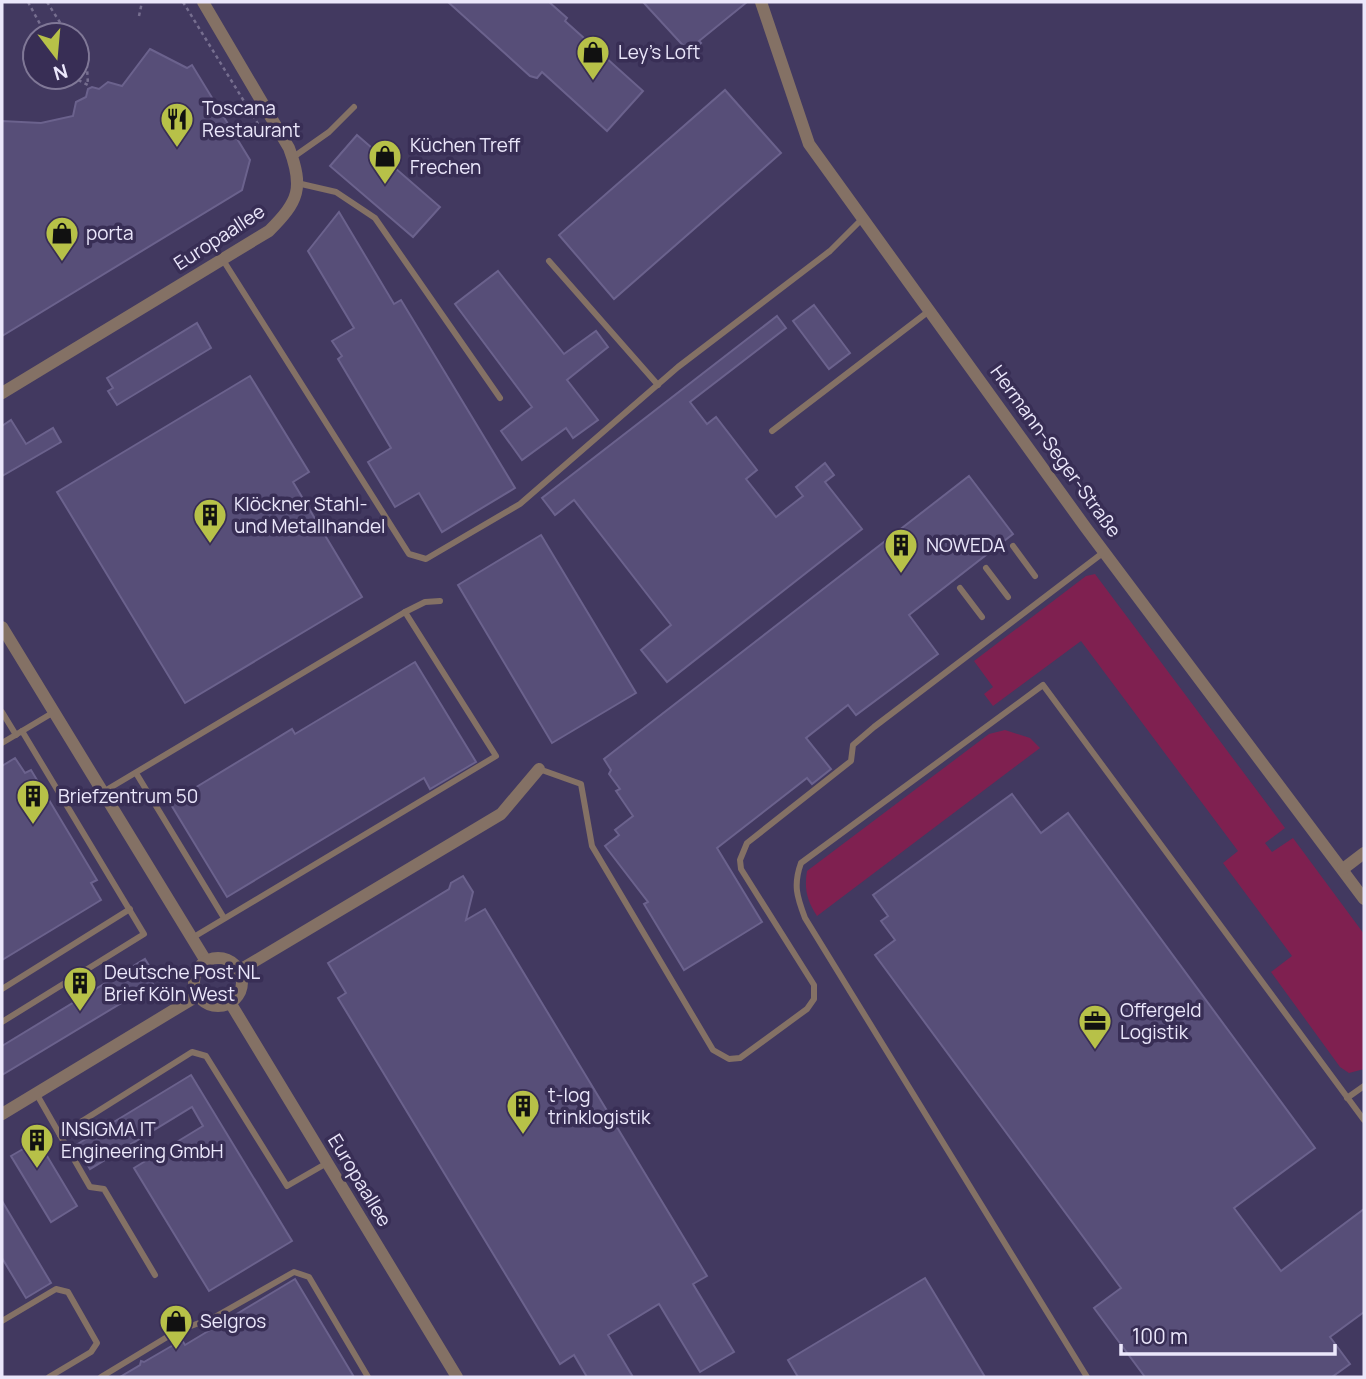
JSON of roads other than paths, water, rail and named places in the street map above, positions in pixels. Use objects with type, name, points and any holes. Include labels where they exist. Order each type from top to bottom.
[{"type":"street","points":[[204,2],[292,158],[299,173],[298,183]]},
{"type":"street","name":"Hermann-Seger-Straße","points":[[761,2],[809,144],[1104,552],[1364,899]]},
{"type":"street","name":"Europaallee","points":[[2,393],[269,231],[288,213],[298,183]]},
{"type":"street","points":[[2,627],[206,961]]},
{"type":"street","points":[[240,971],[501,814],[539,769]]},
{"type":"street","points":[[1343,869],[1364,853]]},
{"type":"street","points":[[223,958],[240,971],[242,990],[231,1004],[213,1006],[197,996],[194,977],[206,961],[223,958]]},
{"type":"street","points":[[2,1114],[197,996]]},
{"type":"street","name":"Europaallee","points":[[231,1004],[457,1377]]},
{"type":"lane","points":[[292,158],[329,132],[354,107]]},
{"type":"lane","points":[[298,183],[336,192],[376,218],[500,398]]},
{"type":"lane","points":[[223,260],[409,554],[419,560],[431,557],[520,504],[657,385],[830,251],[863,218]]},
{"type":"lane","points":[[549,261],[657,385]]},
{"type":"lane","points":[[772,431],[930,310]]},
{"type":"lane","points":[[1013,546],[1035,576]]},
{"type":"lane","points":[[539,769],[581,784],[592,846],[713,1050],[729,1059],[740,1058],[807,1009],[814,999],[814,985],[741,869],[740,860],[747,843],[851,761],[853,745],[874,727],[1104,552]]},
{"type":"lane","points":[[986,568],[1008,597]]},
{"type":"lane","points":[[960,588],[982,617]]},
{"type":"lane","points":[[103,792],[405,612],[425,602],[440,601]]},
{"type":"lane","points":[[192,938],[496,756],[405,612]]},
{"type":"lane","points":[[1087,1377],[805,918],[796,896],[795,880],[801,863],[1043,685],[1364,1121]]},
{"type":"lane","points":[[2,712],[19,733],[144,934],[2,1022]]},
{"type":"lane","points":[[2,743],[54,712]]},
{"type":"lane","points":[[136,773],[224,918]]},
{"type":"lane","points":[[2,989],[130,909]]},
{"type":"lane","points":[[60,1135],[192,1052],[201,1052],[287,1186],[327,1163]]},
{"type":"lane","points":[[1347,1098],[1364,1086]]},
{"type":"lane","points":[[36,1093],[90,1187],[104,1189],[155,1275]]},
{"type":"lane","points":[[101,1377],[177,1331],[212,1318],[294,1272],[309,1277],[368,1377]]},
{"type":"lane","points":[[2,1321],[56,1289],[68,1292],[97,1343],[91,1352],[49,1377]]},
{"type":"place","name":"Ley's Loft","points":[[593,82]]},
{"type":"place","name":"Toscana Restaurant","points":[[177,149]]},
{"type":"place","name":"Küchen Treff Frechen","points":[[385,186]]},
{"type":"place","name":"porta","points":[[62,263]]},
{"type":"place","name":"Klöckner Stahl- und Metallhandel","points":[[210,545]]},
{"type":"place","name":"NOWEDA","points":[[901,575]]},
{"type":"place","name":"Briefzentrum 50","points":[[33,826]]},
{"type":"place","name":"Deutsche Post NL Brief Köln West","points":[[80,1013]]},
{"type":"place","name":"Offergeld Logistik","points":[[1095,1051]]},
{"type":"place","name":"t-log trinklogistik","points":[[523,1136]]},
{"type":"place","name":"INSIGMA IT Engineering GmbH","points":[[37,1170]]},
{"type":"place","name":"Selgros","points":[[176,1351]]}]
